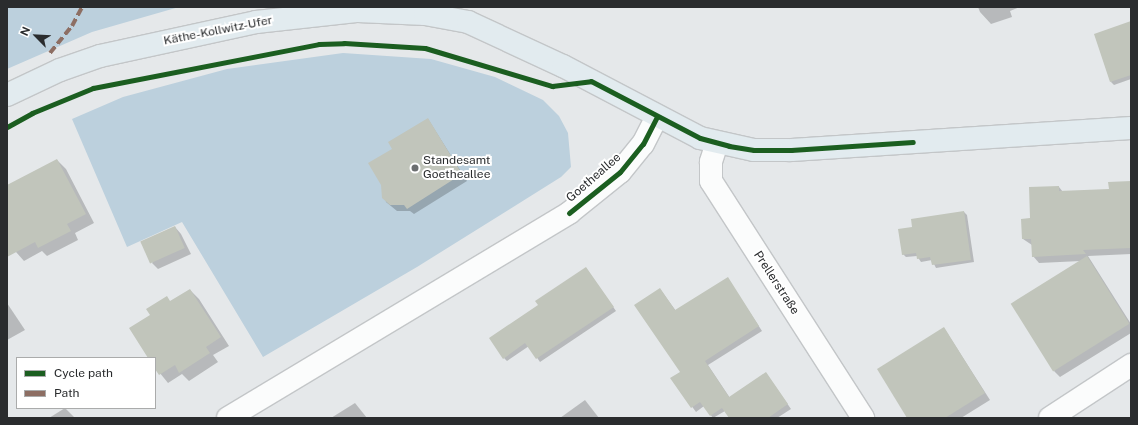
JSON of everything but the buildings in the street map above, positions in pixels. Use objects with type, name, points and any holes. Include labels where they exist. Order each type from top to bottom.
[{"type":"main road","name":"Käthe-Kollwitz-Ufer","points":[[7,95],[60,70],[100,56],[256,22],[358,11],[425,14],[468,22],[563,66],[677,127],[717,144]]},
{"type":"main road","points":[[717,144],[754,150],[791,150],[1131,128]]},
{"type":"street","name":"Goetheallee","points":[[228,418],[568,214],[620,172],[643,144],[657,117]]},
{"type":"street","name":"Prellerstraße","points":[[717,144],[711,162],[711,181],[863,418]]},
{"type":"street","points":[[1050,418],[1131,365]]},
{"type":"shaded area","points":[[7,7],[179,7],[92,32],[7,69]]},
{"type":"shaded area","points":[[343,53],[431,59],[495,77],[543,100],[559,116],[568,133],[571,167],[561,177],[417,267],[263,357],[182,222],[127,247],[72,119],[123,97],[227,69]]},
{"type":"marked path","points":[[50,53],[72,26],[82,7]]},
{"type":"cycle path","points":[[7,127],[32,113],[93,88],[319,44],[344,43],[425,48],[552,86],[591,81],[700,138],[729,146],[754,150],[791,150],[913,142]]},
{"type":"cycle path","points":[[569,213],[620,172],[643,144],[657,117]]},
{"type":"place","name":"Standesamt Goetheallee","points":[[415,168]]}]
